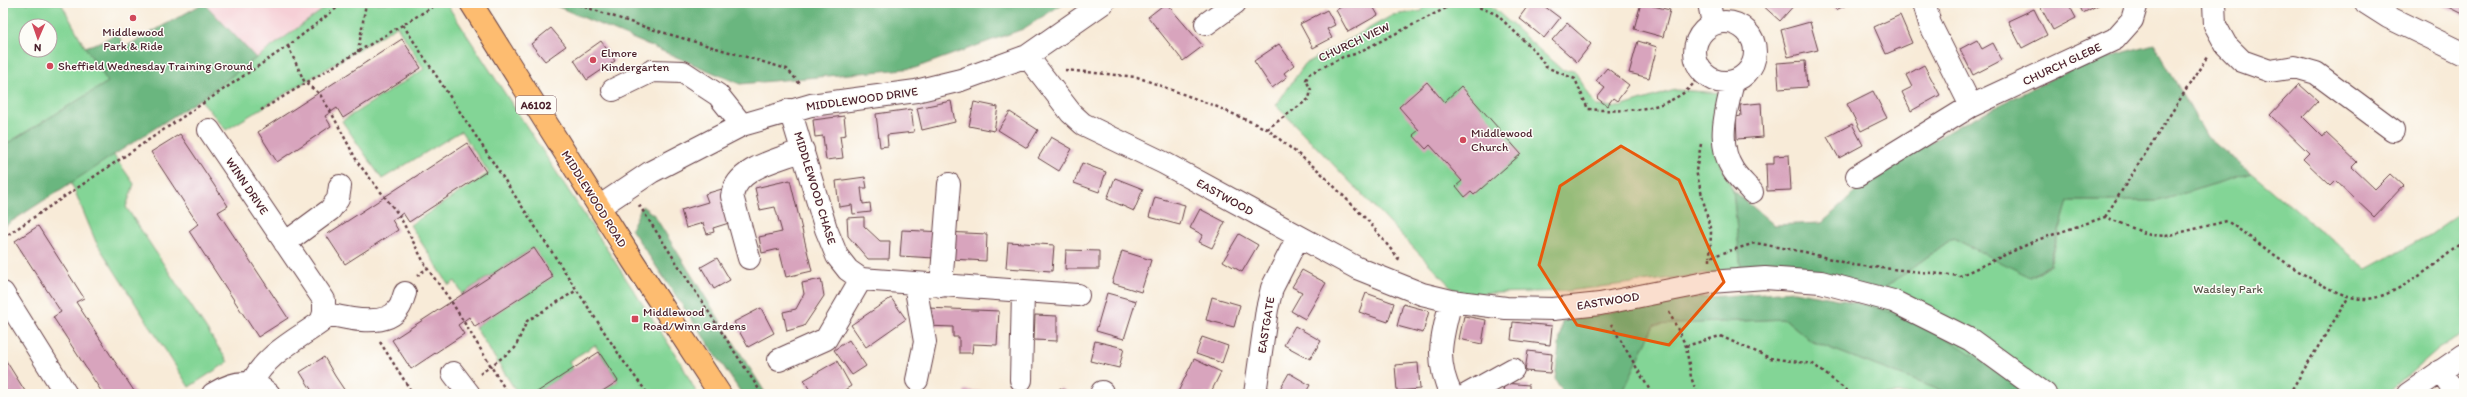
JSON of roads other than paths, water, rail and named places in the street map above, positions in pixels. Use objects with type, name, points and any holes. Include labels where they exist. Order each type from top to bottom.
[{"type":"main road","name":"MIDDLEWOOD ROAD","points":[[471,3],[599,207],[720,394]]},
{"type":"street","name":"MIDDLEWOOD DRIVE","points":[[599,207],[651,172],[742,125],[800,108],[916,91],[961,80],[1027,56],[1103,3]]},
{"type":"street","points":[[1206,24],[1235,3]]},
{"type":"street","points":[[1709,3],[1713,24]]},
{"type":"street","points":[[1924,3],[1930,24],[1971,106]]},
{"type":"street","name":"CHURCH GLEBE","points":[[1857,176],[1971,106],[2115,39],[2132,20],[2137,3]]},
{"type":"street","points":[[2214,3],[2216,25],[2226,46],[2242,61],[2270,71],[2296,67],[2316,73],[2393,130]]},
{"type":"street","points":[[2366,3],[2388,17],[2464,54]]},
{"type":"street","points":[[1729,22],[1737,24],[1752,38],[1755,48],[1753,66],[1748,73],[1733,82],[1714,81],[1703,73],[1697,64],[1695,47],[1699,37],[1713,24],[1729,22]]},
{"type":"street","name":"EASTWOOD","points":[[1027,56],[1071,113],[1083,124],[1164,163],[1357,268],[1422,294],[1451,301],[1526,309],[1553,309],[1600,304],[1710,282],[1765,278],[1821,282],[1893,300],[1971,340],[2045,394]]},
{"type":"street","points":[[613,90],[652,71],[682,72],[718,95],[742,125]]},
{"type":"street","points":[[1733,82],[1724,121],[1726,156],[1733,171],[1752,192]]},
{"type":"street","name":"MIDDLEWOOD CHASE","points":[[800,108],[803,150],[826,229],[837,256],[848,270],[861,278]]},
{"type":"street","name":"WINN DRIVE","points":[[209,130],[324,300],[324,312]]},
{"type":"street","points":[[749,258],[732,196],[733,188],[748,172],[803,150]]},
{"type":"street","points":[[941,286],[950,184]]},
{"type":"street","points":[[285,243],[330,210],[338,199],[340,186]]},
{"type":"street","name":"EASTGATE","points":[[1255,394],[1267,309],[1272,288],[1298,237]]},
{"type":"street","points":[[780,360],[826,339],[861,278],[915,284],[1078,295]]},
{"type":"street","points":[[915,284],[925,342],[917,380]]},
{"type":"street","points":[[1021,380],[1023,292]]},
{"type":"street","points":[[3,293],[66,394]]},
{"type":"street","points":[[213,394],[227,386],[238,383],[261,389],[258,370],[268,359],[321,322],[324,312],[346,319],[377,320],[392,314],[399,308],[405,293]]},
{"type":"street","points":[[1451,301],[1441,340],[1440,357],[1444,379],[1452,394]]},
{"type":"street","points":[[2408,394],[2464,355]]},
{"type":"street","points":[[1468,394],[1513,369]]},
{"type":"street","points":[[2440,371],[2456,394]]},
{"type":"place","name":"Middlewood Park & Ride","points":[[133,18]]},
{"type":"place","name":"Elmore Kindergarten","points":[[593,60]]},
{"type":"place","name":"Sheffield Wednesday Training Ground","points":[[50,66]]},
{"type":"place","name":"Middlewood Church","points":[[1463,140]]},
{"type":"place","name":"Middlewood Road/Winn Gardens","points":[[635,319]]},
{"type":"park label","name":"Wadsley Park","points":[[2228,289]]}]
